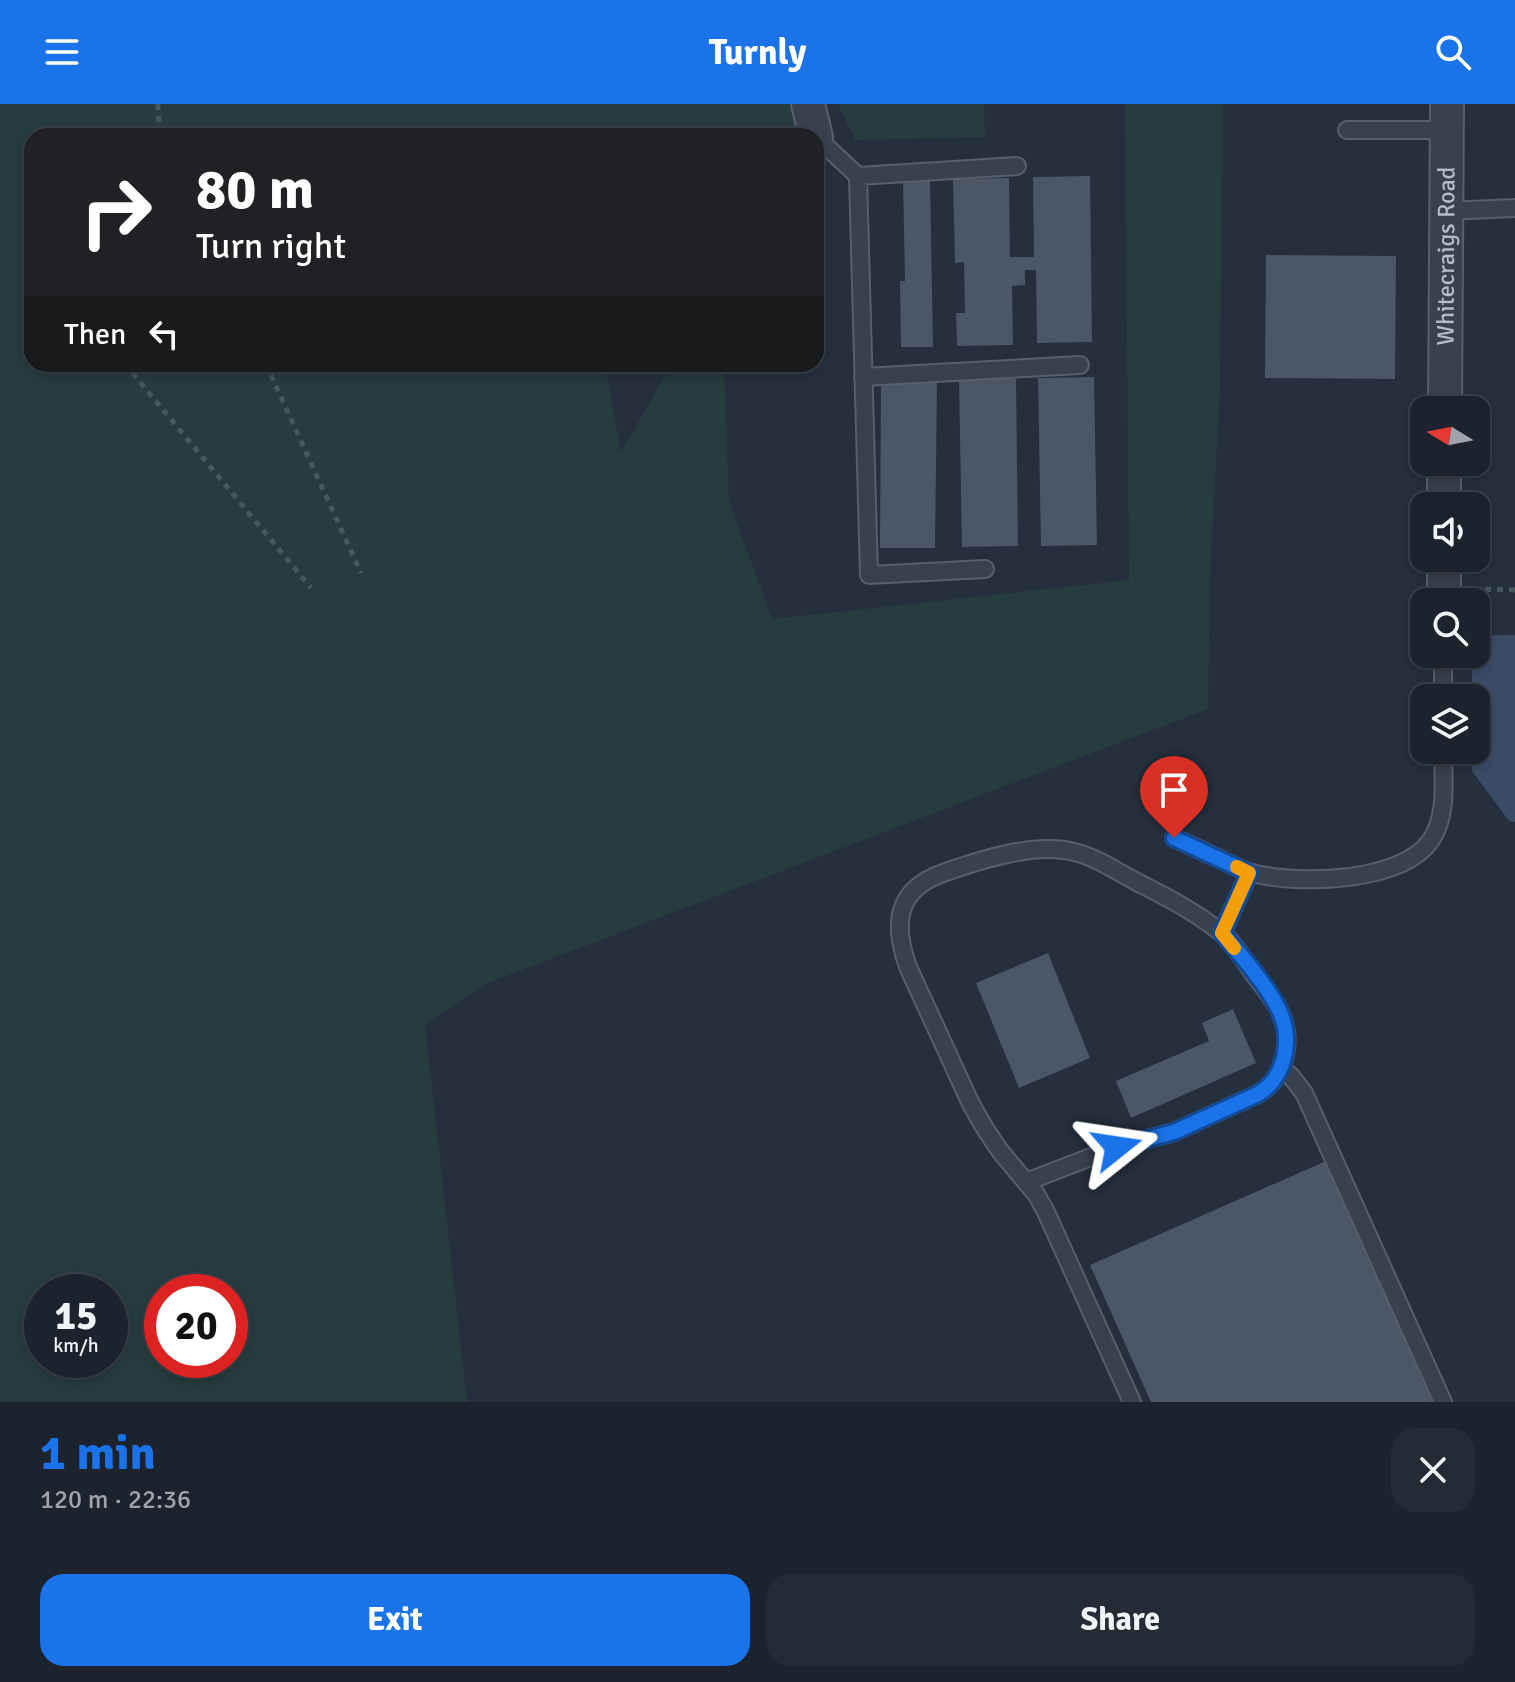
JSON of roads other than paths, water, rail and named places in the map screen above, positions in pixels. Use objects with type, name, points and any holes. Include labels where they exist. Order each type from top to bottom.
[{"type":"street","points":[[808,104],[814,128]]},
{"type":"street","name":"Whitecraigs Road","points":[[1445,396],[1446,117]]},
{"type":"lane","points":[[1347,130],[1446,117]]},
{"type":"lane","points":[[824,144],[858,176],[869,575],[985,569]]},
{"type":"lane","points":[[858,176],[1017,166]]},
{"type":"lane","points":[[1445,211],[1515,208]]},
{"type":"lane","points":[[863,377],[1080,365]]},
{"type":"lane","points":[[1174,838],[1249,873],[1295,880],[1346,877],[1389,869],[1419,854],[1432,839],[1440,821],[1443,764]]},
{"type":"lane","points":[[1026,1182],[1117,1147],[1174,1132],[1258,1094],[1268,1088],[1281,1070],[1286,1044],[1279,1011],[1222,933],[1195,913],[1098,861],[1073,852],[1045,850],[984,859],[934,876],[907,897],[899,929],[908,967],[971,1104],[1000,1151],[1046,1212],[1132,1402]]},
{"type":"lane","points":[[1222,933],[1249,873]]},
{"type":"lane","points":[[1281,1070],[1290,1075],[1304,1093],[1443,1402]]},
{"type":"water","points":[[1494,635],[1515,635],[1515,822],[1509,821],[1472,771],[1472,764],[1490,764],[1490,684],[1472,684],[1472,668],[1490,668],[1490,638]]}]
